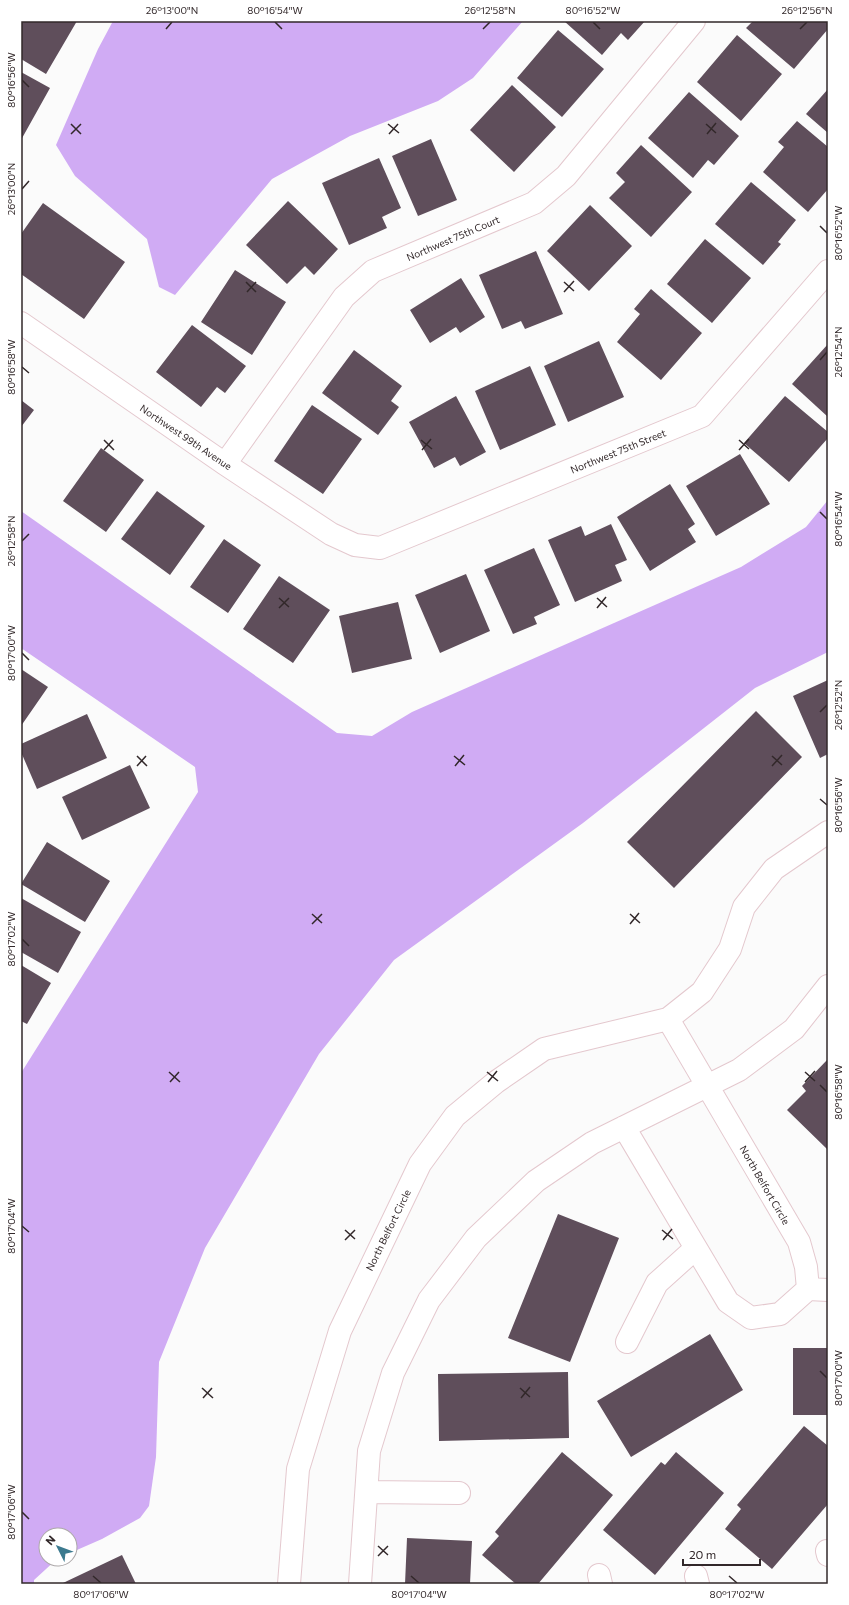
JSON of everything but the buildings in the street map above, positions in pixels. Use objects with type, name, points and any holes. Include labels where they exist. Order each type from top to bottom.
[{"type":"street","name":"Northwest 75th Court","points":[[224,464],[344,297],[373,271],[534,203],[566,176],[694,21]]},
{"type":"street","name":"Northwest 75th Street","points":[[355,545],[380,548],[702,416],[828,271]]},
{"type":"street","name":"Northwest 99th Avenue","points":[[21,323],[224,464],[331,534],[355,545]]},
{"type":"street","name":"North Belfort Circle","points":[[289,1584],[298,1469],[338,1338],[420,1164],[456,1116],[496,1082],[544,1049],[668,1019],[702,992],[730,949],[744,907],[774,869],[828,832]]},
{"type":"street","points":[[360,1584],[369,1451],[393,1373],[429,1300],[476,1238],[536,1181],[592,1143],[739,1070],[794,1029],[828,986]]},
{"type":"street","name":"North Belfort Circle","points":[[624,1127],[728,1302],[751,1318],[780,1314],[818,1290],[806,1268],[799,1242],[668,1019]]},
{"type":"street","points":[[627,1342],[657,1283],[696,1248]]},
{"type":"street","points":[[367,1492],[459,1493]]},
{"type":"shaded area","points":[[113,21],[523,21],[473,78],[438,101],[350,136],[272,179],[175,295],[159,287],[147,239],[75,176],[56,145],[98,49]]},
{"type":"shaded area","points":[[828,500],[828,652],[755,688],[583,823],[394,960],[319,1054],[205,1248],[159,1362],[156,1457],[149,1506],[140,1518],[102,1539],[78,1550],[78,1527],[38,1527],[38,1567],[48,1567],[34,1580],[34,1584],[21,1584],[21,1073],[198,792],[195,767],[21,648],[21,511],[337,733],[372,736],[412,712],[741,567],[806,527]]}]
